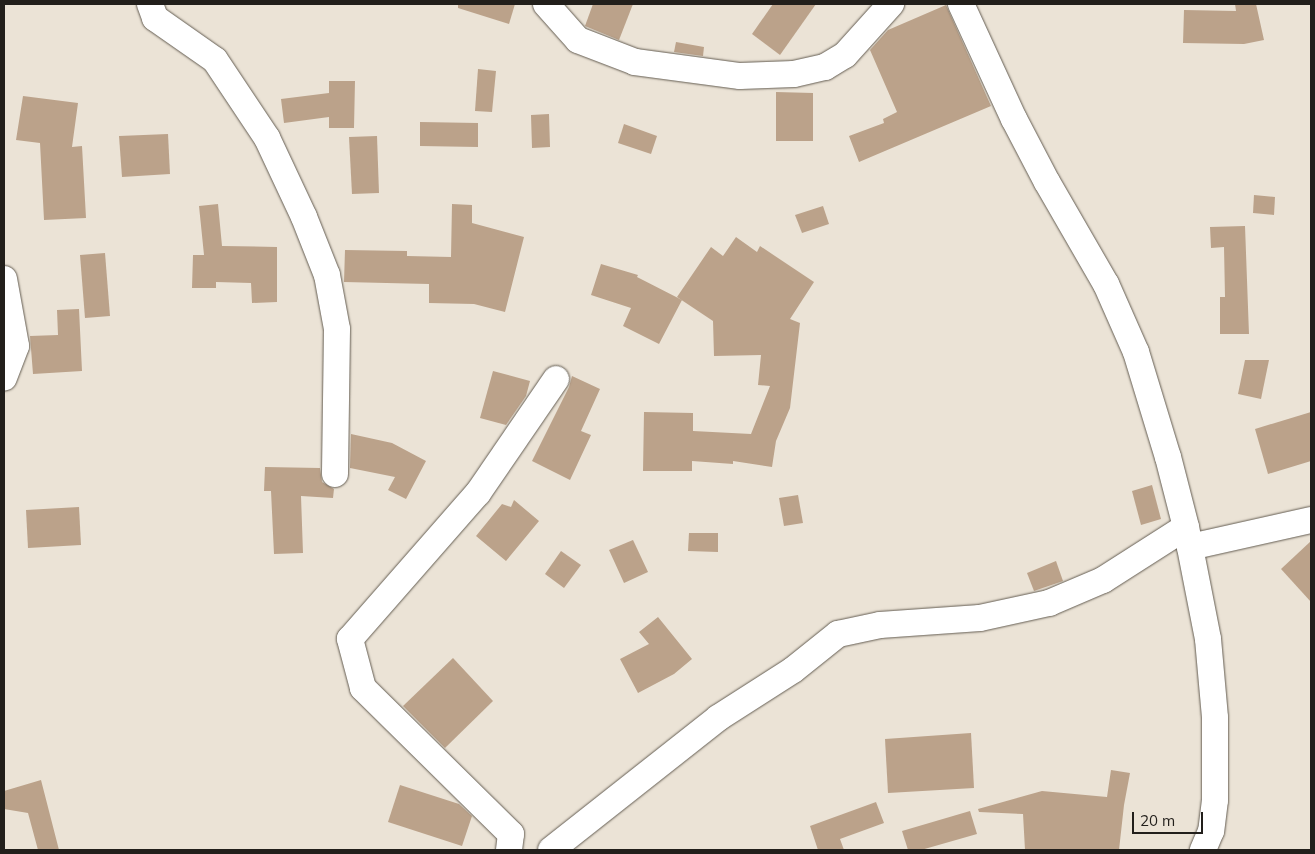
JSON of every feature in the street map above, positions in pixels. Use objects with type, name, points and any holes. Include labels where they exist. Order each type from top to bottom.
[{"type":"street","points":[[150,4],[155,18],[215,60],[267,138],[304,217],[327,275],[337,329],[335,474]]},
{"type":"street","points":[[546,4],[578,40],[636,62],[740,76],[794,74],[825,66],[845,55],[891,4]]},
{"type":"street","points":[[961,4],[1014,119],[1047,182],[1106,284],[1136,352],[1168,457],[1188,537],[1208,640],[1215,718],[1216,800],[1211,831],[1203,850]]},
{"type":"street","points":[[4,279],[16,346],[4,378]]},
{"type":"street","points":[[509,850],[511,834],[363,688],[350,640],[478,493],[556,379]]},
{"type":"street","points":[[551,850],[718,718],[793,670],[838,634],[880,625],[980,618],[1049,603],[1103,580],[1188,537],[1311,520]]},
{"type":"building","points":[[458,4],[515,4],[509,24],[458,8]]},
{"type":"building","points":[[593,4],[633,4],[619,40],[585,26]]},
{"type":"building","points":[[773,4],[816,4],[780,55],[752,34]]},
{"type":"building","points":[[1235,4],[1256,4],[1264,40],[1244,44],[1183,43],[1184,10],[1236,11]]},
{"type":"building","points":[[946,5],[991,106],[859,162],[849,136],[884,123],[883,119],[897,112],[870,50],[888,30]]},
{"type":"building","points":[[676,42],[704,47],[703,56],[674,52]]},
{"type":"building","points":[[478,69],[496,71],[492,112],[475,111]]},
{"type":"building","points":[[329,81],[355,81],[354,128],[329,128],[329,117],[284,123],[281,99],[329,93]]},
{"type":"building","points":[[776,92],[813,93],[813,141],[776,141]]},
{"type":"building","points":[[23,96],[78,103],[72,147],[82,146],[86,218],[44,220],[40,143],[16,140]]},
{"type":"building","points":[[549,114],[550,147],[532,148],[531,115]]},
{"type":"building","points":[[420,122],[478,123],[478,147],[420,146]]},
{"type":"building","points":[[624,124],[657,136],[651,154],[618,143]]},
{"type":"building","points":[[168,134],[170,174],[122,177],[119,136]]},
{"type":"building","points":[[377,136],[379,193],[352,194],[349,137]]},
{"type":"building","points":[[1254,195],[1275,197],[1274,215],[1253,213]]},
{"type":"building","points":[[218,204],[222,246],[277,247],[277,302],[252,303],[251,283],[216,282],[216,288],[192,288],[193,255],[204,255],[199,206]]},
{"type":"building","points":[[452,204],[472,205],[472,223],[524,237],[505,312],[474,304],[429,303],[429,284],[344,282],[345,250],[407,251],[407,256],[451,257]]},
{"type":"building","points":[[823,206],[829,224],[802,233],[795,215]]},
{"type":"building","points":[[1245,226],[1249,334],[1220,334],[1220,297],[1225,297],[1224,247],[1211,248],[1210,227]]},
{"type":"building","points":[[736,237],[757,252],[760,246],[814,282],[790,319],[800,323],[790,408],[776,441],[772,467],[733,461],[733,464],[692,461],[692,471],[643,471],[644,412],[693,413],[693,431],[751,434],[770,386],[758,385],[761,355],[714,356],[713,321],[677,297],[711,247],[723,256]]},
{"type":"building","points":[[105,253],[110,316],[85,318],[80,255]]},
{"type":"building","points":[[601,264],[638,275],[637,277],[682,300],[659,344],[623,326],[631,308],[591,295]]},
{"type":"building","points":[[79,309],[82,371],[33,374],[30,336],[58,335],[57,310]]},
{"type":"building","points":[[1245,360],[1269,360],[1261,399],[1238,394]]},
{"type":"building","points":[[493,371],[530,381],[526,396],[506,425],[480,418]]},
{"type":"building","points":[[572,376],[600,389],[581,431],[591,435],[570,480],[532,461],[569,387]]},
{"type":"building","points":[[1311,412],[1311,461],[1268,474],[1255,429]]},
{"type":"building","points":[[351,434],[392,443],[426,461],[406,499],[388,490],[395,477],[350,468]]},
{"type":"building","points":[[265,467],[320,468],[322,482],[334,489],[333,498],[301,496],[303,553],[274,554],[271,491],[264,491]]},
{"type":"building","points":[[1152,485],[1161,519],[1141,525],[1132,491]]},
{"type":"building","points":[[798,495],[803,523],[784,526],[779,498]]},
{"type":"building","points":[[514,500],[539,521],[506,561],[476,536],[502,504],[511,507]]},
{"type":"building","points":[[79,507],[81,545],[28,548],[26,510]]},
{"type":"building","points":[[689,533],[718,533],[718,552],[688,551]]},
{"type":"building","points":[[633,540],[648,572],[624,583],[609,550]]},
{"type":"building","points":[[1311,541],[1311,602],[1281,569]]},
{"type":"building","points":[[561,551],[581,565],[564,588],[545,574]]},
{"type":"building","points":[[1056,561],[1063,581],[1034,591],[1027,573]]},
{"type":"building","points":[[658,617],[692,659],[674,674],[638,693],[620,659],[649,644],[639,632]]},
{"type":"building","points":[[453,658],[493,701],[445,748],[403,706]]},
{"type":"building","points":[[971,733],[974,788],[888,793],[885,739]]},
{"type":"building","points":[[1111,770],[1130,773],[1119,850],[1025,850],[1023,814],[979,812],[978,809],[1042,791],[1107,797]]},
{"type":"building","points":[[41,780],[59,850],[38,850],[28,813],[4,809],[4,791]]},
{"type":"building","points":[[400,785],[459,804],[472,816],[462,846],[388,822]]},
{"type":"building","points":[[876,802],[884,823],[840,839],[844,850],[818,850],[810,826]]},
{"type":"building","points":[[970,811],[977,834],[921,850],[908,850],[902,831]]}]
